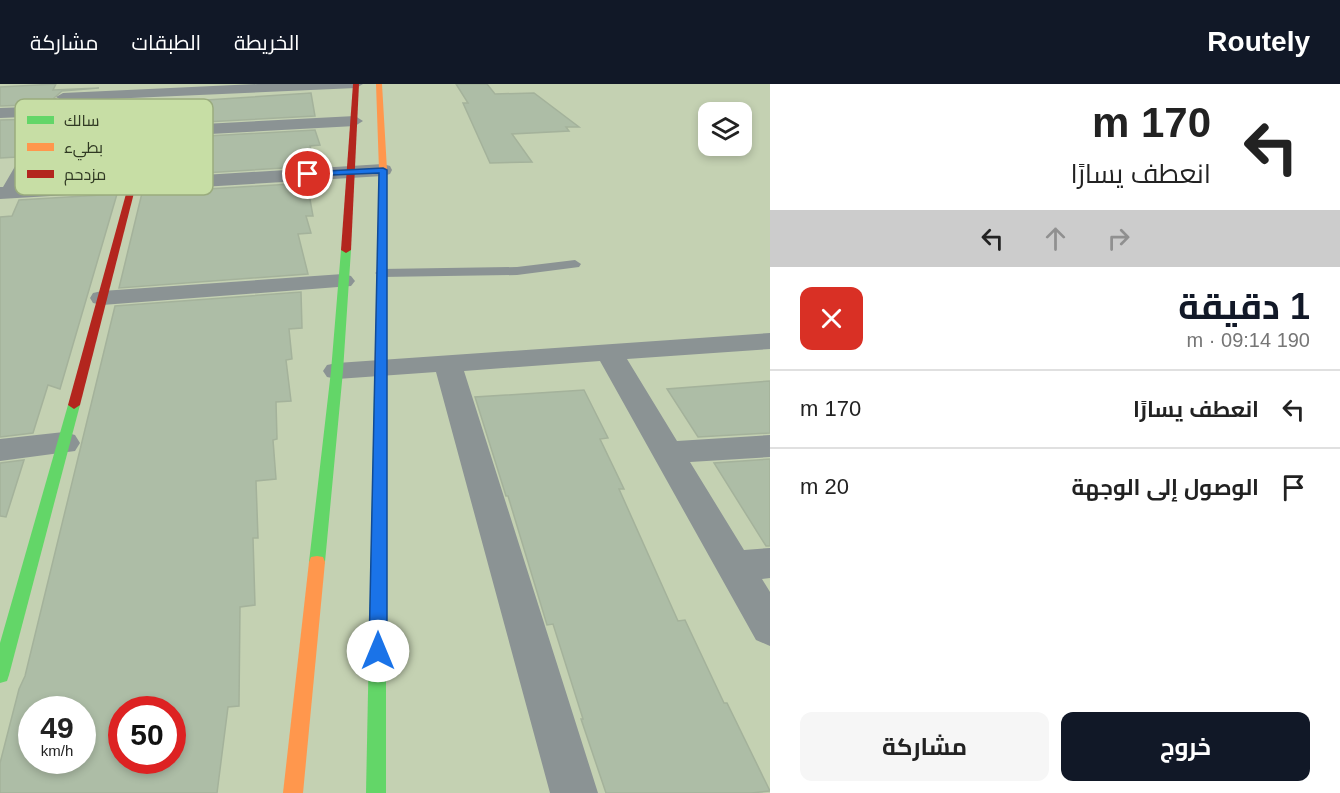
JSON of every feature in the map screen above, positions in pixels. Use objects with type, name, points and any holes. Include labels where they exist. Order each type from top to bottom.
[{"type":"main road","points":[[293,793],[338,371],[356,84]]},
{"type":"main road","points":[[376,793],[383,170],[379,84]]},
{"type":"main road","points":[[0,675],[129,195]]},
{"type":"street","points":[[63,97],[356,84]]},
{"type":"street","points":[[191,99],[192,91]]},
{"type":"street","points":[[0,113],[15,109]]},
{"type":"street","points":[[213,129],[355,121]]},
{"type":"street","points":[[5,193],[15,167]]},
{"type":"street","points":[[213,180],[383,170]]},
{"type":"street","points":[[102,298],[343,282]]},
{"type":"street","points":[[338,371],[770,341]]},
{"type":"street","points":[[608,351],[770,628]]},
{"type":"street","points":[[448,364],[574,793]]},
{"type":"street","points":[[0,450],[64,443]]},
{"type":"street","points":[[667,453],[770,446]]},
{"type":"street","points":[[734,566],[770,563]]},
{"type":"lane","points":[[381,273],[516,271],[575,264]]},
{"type":"building","points":[[56,84],[53,90],[99,88],[62,91],[54,98],[56,99],[15,99],[15,105],[0,106],[0,87]]},
{"type":"building","points":[[456,84],[487,84],[495,94],[534,93],[579,127],[566,127],[569,131],[512,134],[532,162],[490,163],[463,103],[468,103]]},
{"type":"building","points":[[311,93],[315,116],[213,121],[213,100]]},
{"type":"building","points":[[0,120],[15,120],[15,157],[0,158]]},
{"type":"building","points":[[315,130],[320,145],[310,146],[316,166],[213,172],[213,136]]},
{"type":"building","points":[[307,183],[313,216],[306,216],[311,233],[298,234],[308,274],[119,288],[142,195],[213,195],[213,189]]},
{"type":"building","points":[[117,195],[60,389],[48,385],[33,433],[0,437],[0,217],[12,216],[19,200]]},
{"type":"building","points":[[301,292],[302,328],[289,329],[292,359],[286,360],[291,401],[276,402],[277,439],[273,440],[276,479],[256,481],[258,538],[253,538],[255,605],[240,607],[239,706],[228,707],[217,793],[0,793],[0,763],[19,689],[25,676],[115,306]]},
{"type":"building","points":[[770,381],[770,433],[698,437],[667,389]]},
{"type":"building","points":[[584,390],[608,438],[600,439],[624,489],[619,489],[678,621],[685,620],[724,703],[727,703],[770,791],[606,793],[553,624],[547,625],[475,397]]},
{"type":"building","points":[[770,459],[770,546],[766,546],[714,463]]},
{"type":"building","points":[[24,460],[6,517],[0,516],[0,463]]},
{"type":"traffic: fast","points":[[317,562],[337,371],[346,250]]},
{"type":"traffic: fast","points":[[376,793],[380,395]]},
{"type":"traffic: fast","points":[[0,675],[74,405]]},
{"type":"traffic: slow","points":[[379,84],[383,170],[380,395]]},
{"type":"traffic: slow","points":[[293,793],[317,562]]},
{"type":"traffic: jam","points":[[346,250],[356,84]]},
{"type":"traffic: jam","points":[[74,405],[129,195]]},
{"type":"route","points":[[308,174],[383,170],[378,651]]}]
